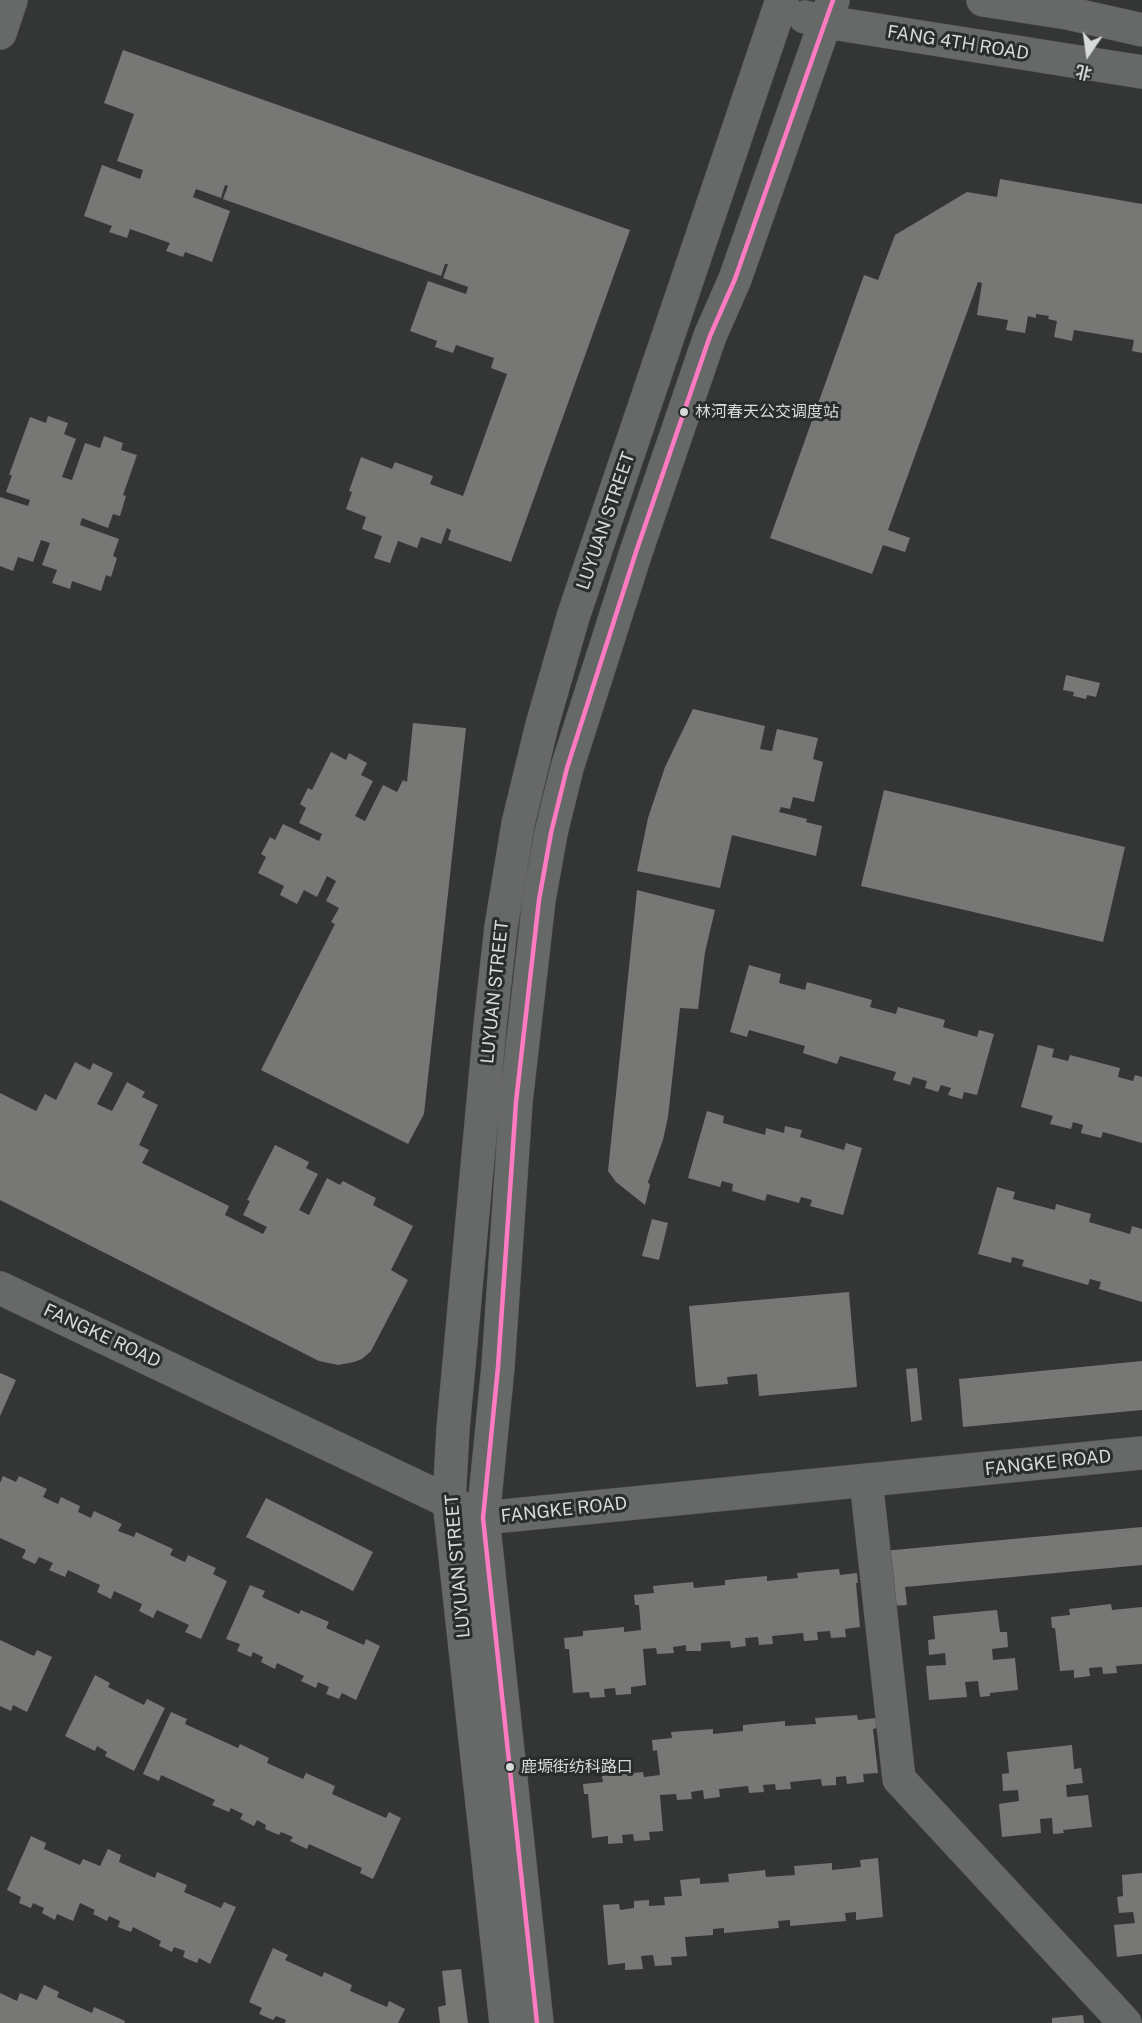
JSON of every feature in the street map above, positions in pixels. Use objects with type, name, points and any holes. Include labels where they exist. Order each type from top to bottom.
[{"type":"street","points":[[0,33],[11,0]]},
{"type":"street","points":[[983,0],[1067,13],[1142,30]]},
{"type":"street","name":"FANG 4TH ROAD","points":[[781,1],[800,15],[830,11],[1142,72]]},
{"type":"street","name":"LUYUAN STREET","points":[[506,2023],[449,1501],[453,1429],[501,927],[518,824],[542,725],[573,617],[781,1]]},
{"type":"street","name":"LUYUAN STREET","points":[[537,2023],[483,1518],[498,1367],[516,1102],[539,900],[551,833],[567,768],[636,552],[710,336],[735,279],[830,11]]},
{"type":"street","name":"FANGKE ROAD","points":[[0,1288],[483,1518],[1142,1454]]},
{"type":"street","points":[[866,1480],[899,1779],[1125,2023]]},
{"type":"building","points":[[123,50],[630,230],[511,562],[448,540],[451,530],[447,528],[441,544],[421,537],[417,548],[398,541],[390,563],[374,558],[382,536],[362,529],[366,517],[346,509],[352,492],[349,491],[361,457],[392,469],[395,462],[433,476],[430,484],[463,496],[507,374],[491,368],[494,358],[456,345],[453,353],[435,347],[437,341],[410,331],[428,281],[466,294],[468,287],[443,278],[448,264],[445,264],[441,276],[223,199],[228,186],[225,185],[221,198],[196,189],[193,197],[230,211],[212,262],[185,252],[183,257],[166,251],[170,243],[130,229],[127,238],[109,232],[112,226],[84,216],[102,165],[140,179],[143,170],[117,161],[134,114],[104,103]]},
{"type":"building","points":[[1000,179],[1142,204],[1142,353],[1132,351],[1134,340],[1074,330],[1072,341],[1054,337],[1057,321],[1048,319],[1049,316],[1036,314],[1036,318],[1028,316],[1025,333],[1006,330],[1008,320],[977,315],[982,283],[978,282],[888,530],[910,538],[905,552],[883,545],[872,574],[770,538],[864,275],[878,280],[895,235],[967,192],[997,197]]},
{"type":"building","points":[[48,416],[68,423],[64,434],[76,439],[62,477],[72,480],[85,443],[100,448],[104,436],[123,443],[121,450],[137,455],[123,495],[126,496],[120,516],[113,514],[108,528],[82,518],[80,525],[119,539],[113,556],[117,558],[111,577],[106,575],[101,591],[72,581],[70,589],[52,583],[57,570],[42,565],[50,543],[41,540],[33,562],[18,557],[13,571],[0,566],[0,497],[28,506],[30,500],[6,492],[12,475],[9,475],[30,417],[46,423]]},
{"type":"building","points":[[1066,675],[1100,683],[1096,697],[1087,695],[1086,699],[1073,696],[1074,692],[1063,690]]},
{"type":"building","points":[[693,709],[765,726],[760,749],[772,751],[777,729],[818,738],[813,759],[823,762],[814,802],[793,797],[790,809],[781,807],[779,812],[807,819],[806,822],[822,826],[816,856],[732,835],[720,888],[637,871],[648,818],[665,767]]},
{"type":"building","points":[[413,723],[466,728],[424,1114],[408,1144],[261,1070],[335,924],[331,922],[339,908],[326,901],[336,881],[327,876],[317,897],[304,890],[297,904],[280,895],[284,886],[258,873],[266,857],[261,854],[270,837],[275,840],[283,824],[319,841],[322,834],[299,823],[306,808],[300,804],[308,788],[312,790],[331,752],[346,760],[349,753],[367,763],[361,775],[373,781],[355,816],[365,821],[383,785],[397,792],[403,780],[407,782]]},
{"type":"building","points":[[884,790],[1125,847],[1103,942],[861,886]]},
{"type":"building","points":[[637,890],[715,910],[705,952],[698,1009],[680,1008],[668,1117],[663,1140],[648,1182],[650,1185],[645,1205],[616,1182],[608,1171]]},
{"type":"building","points":[[749,965],[781,974],[779,983],[805,990],[807,982],[872,1000],[870,1007],[896,1014],[898,1007],[945,1020],[943,1027],[977,1037],[979,1030],[994,1034],[977,1095],[964,1092],[962,1099],[948,1095],[951,1088],[941,1085],[938,1092],[925,1088],[927,1081],[913,1077],[910,1085],[893,1080],[896,1072],[840,1056],[837,1064],[803,1053],[805,1046],[749,1030],[747,1037],[730,1032]]},
{"type":"building","points":[[1038,1045],[1054,1049],[1052,1057],[1068,1061],[1070,1055],[1120,1068],[1118,1077],[1133,1081],[1135,1075],[1142,1077],[1142,1143],[1103,1132],[1101,1138],[1081,1133],[1083,1125],[1073,1122],[1071,1129],[1050,1124],[1053,1116],[1021,1107]]},
{"type":"building","points":[[75,1062],[90,1070],[93,1063],[113,1073],[97,1104],[112,1111],[127,1082],[145,1092],[142,1097],[158,1105],[139,1145],[149,1150],[142,1163],[229,1206],[225,1215],[263,1234],[267,1227],[243,1215],[250,1201],[247,1200],[275,1145],[309,1162],[306,1168],[318,1174],[299,1210],[309,1215],[327,1178],[340,1185],[343,1181],[376,1198],[373,1205],[413,1226],[391,1270],[408,1280],[371,1351],[362,1359],[354,1362],[338,1365],[319,1361],[0,1200],[0,1093],[36,1111],[45,1094],[56,1100]]},
{"type":"building","points":[[707,1111],[724,1116],[723,1123],[765,1135],[766,1128],[784,1133],[785,1126],[802,1130],[800,1137],[844,1150],[846,1143],[862,1148],[843,1215],[810,1206],[812,1200],[801,1197],[799,1203],[767,1194],[765,1201],[732,1191],[733,1184],[722,1181],[720,1187],[688,1178]]},
{"type":"building","points":[[997,1187],[1015,1192],[1013,1199],[1055,1210],[1056,1204],[1091,1214],[1089,1222],[1130,1234],[1132,1226],[1142,1229],[1142,1302],[1099,1289],[1101,1282],[1090,1279],[1088,1285],[1022,1266],[1024,1260],[1012,1257],[1011,1263],[978,1254]]},
{"type":"building","points":[[652,1219],[668,1223],[659,1260],[642,1256]]},
{"type":"building","points":[[849,1292],[857,1387],[759,1396],[757,1374],[727,1377],[728,1384],[696,1387],[689,1306]]},
{"type":"building","points":[[1142,1361],[1142,1410],[963,1427],[959,1379]]},
{"type":"building","points":[[917,1368],[922,1420],[911,1422],[906,1369]]},
{"type":"building","points":[[0,1373],[16,1380],[0,1416]]},
{"type":"building","points":[[3,1476],[16,1482],[19,1476],[47,1489],[43,1497],[58,1504],[61,1497],[80,1506],[78,1512],[91,1518],[94,1511],[122,1524],[118,1531],[134,1537],[136,1532],[173,1549],[170,1555],[185,1562],[188,1555],[216,1568],[213,1574],[227,1581],[201,1639],[185,1632],[189,1625],[157,1610],[153,1618],[139,1611],[142,1604],[114,1591],[111,1599],[97,1592],[100,1585],[68,1570],[65,1577],[49,1570],[53,1563],[39,1557],[35,1564],[22,1558],[26,1550],[0,1538],[0,1483]]},
{"type":"building","points":[[266,1498],[373,1552],[353,1591],[246,1537]]},
{"type":"building","points":[[1142,1527],[1142,1565],[905,1587],[907,1605],[889,1606],[883,1551]]},
{"type":"building","points":[[839,1569],[840,1575],[857,1573],[860,1627],[845,1629],[846,1637],[831,1638],[830,1631],[817,1632],[818,1640],[804,1641],[803,1633],[772,1636],[773,1644],[759,1645],[758,1637],[745,1638],[746,1646],[731,1648],[730,1641],[701,1643],[701,1651],[686,1651],[686,1645],[673,1647],[674,1653],[657,1654],[656,1648],[643,1649],[646,1685],[631,1687],[631,1694],[616,1695],[615,1688],[604,1689],[605,1697],[590,1698],[589,1692],[573,1693],[569,1649],[565,1649],[564,1638],[583,1636],[583,1631],[624,1627],[624,1632],[641,1630],[639,1605],[635,1605],[634,1595],[654,1593],[653,1586],[693,1582],[694,1588],[725,1585],[725,1580],[767,1576],[767,1581],[798,1578],[797,1573]]},
{"type":"building","points":[[250,1585],[265,1591],[262,1597],[299,1614],[301,1610],[329,1622],[326,1628],[364,1645],[366,1639],[380,1646],[356,1700],[342,1693],[339,1699],[326,1694],[329,1687],[318,1682],[316,1688],[301,1681],[304,1676],[277,1663],[275,1669],[261,1662],[263,1657],[253,1652],[251,1657],[237,1651],[240,1644],[226,1639]]},
{"type":"building","points":[[1111,1604],[1112,1610],[1142,1607],[1142,1664],[1116,1666],[1117,1673],[1103,1674],[1102,1667],[1089,1668],[1090,1676],[1074,1678],[1074,1670],[1060,1671],[1055,1628],[1052,1628],[1051,1617],[1070,1615],[1069,1609]]},
{"type":"building","points":[[997,1610],[1000,1632],[1007,1632],[1008,1647],[992,1649],[993,1660],[1015,1658],[1018,1690],[990,1693],[990,1696],[980,1697],[978,1681],[965,1682],[967,1697],[929,1700],[926,1666],[946,1665],[945,1653],[929,1655],[928,1640],[935,1639],[933,1616]]},
{"type":"building","points":[[0,1640],[34,1656],[37,1650],[52,1657],[27,1712],[13,1705],[11,1711],[0,1706]]},
{"type":"building","points":[[95,1675],[110,1683],[108,1687],[144,1705],[147,1699],[165,1708],[134,1771],[105,1756],[107,1752],[97,1746],[95,1751],[65,1736]]},
{"type":"building","points":[[171,1712],[187,1719],[185,1724],[238,1748],[240,1744],[269,1758],[267,1763],[303,1779],[306,1773],[335,1786],[332,1794],[386,1818],[389,1812],[401,1818],[373,1879],[360,1873],[362,1868],[309,1844],[307,1849],[290,1841],[293,1837],[281,1832],[279,1835],[265,1829],[266,1825],[257,1820],[254,1826],[240,1819],[243,1814],[231,1808],[229,1812],[212,1805],[215,1800],[161,1775],[159,1781],[143,1774]]},
{"type":"building","points":[[857,1715],[858,1720],[876,1718],[877,1728],[873,1729],[878,1773],[863,1774],[864,1782],[847,1784],[846,1776],[836,1777],[836,1785],[822,1786],[821,1779],[790,1782],[791,1789],[776,1790],[775,1784],[763,1785],[764,1792],[749,1793],[748,1786],[719,1789],[720,1797],[704,1799],[703,1790],[691,1792],[692,1799],[677,1800],[676,1794],[660,1795],[663,1831],[649,1832],[650,1840],[634,1841],[633,1834],[622,1835],[623,1843],[608,1844],[608,1836],[592,1838],[588,1794],[584,1794],[583,1784],[603,1782],[602,1776],[643,1772],[644,1777],[660,1775],[657,1750],[653,1751],[652,1740],[672,1738],[671,1732],[713,1729],[713,1734],[743,1731],[743,1725],[785,1721],[785,1726],[816,1724],[815,1718]]},
{"type":"building","points":[[1072,1745],[1074,1769],[1081,1768],[1083,1783],[1066,1785],[1067,1797],[1088,1795],[1092,1827],[1063,1830],[1064,1833],[1053,1834],[1052,1818],[1040,1819],[1041,1833],[1002,1837],[999,1804],[1019,1801],[1018,1790],[1003,1791],[1002,1774],[1009,1773],[1007,1752]]},
{"type":"building","points":[[31,1836],[46,1843],[44,1849],[80,1865],[83,1859],[100,1866],[108,1849],[121,1855],[119,1862],[155,1878],[157,1872],[187,1885],[184,1892],[221,1908],[224,1902],[236,1907],[210,1964],[199,1958],[197,1963],[183,1957],[185,1951],[174,1947],[172,1952],[159,1946],[161,1941],[133,1927],[131,1932],[118,1927],[120,1921],[109,1916],[107,1921],[93,1914],[95,1910],[80,1903],[73,1921],[57,1914],[55,1920],[42,1913],[44,1908],[33,1903],[31,1908],[19,1903],[21,1897],[7,1890]]},
{"type":"building","points":[[878,1858],[883,1917],[856,1920],[856,1912],[845,1913],[846,1921],[790,1926],[790,1920],[778,1921],[779,1928],[724,1933],[724,1928],[713,1929],[713,1935],[685,1937],[687,1956],[671,1957],[672,1965],[655,1966],[653,1955],[641,1956],[643,1969],[625,1970],[625,1963],[608,1965],[603,1905],[619,1904],[620,1910],[634,1908],[634,1901],[649,1900],[649,1906],[665,1905],[664,1897],[682,1896],[680,1880],[700,1878],[700,1884],[729,1882],[728,1874],[765,1870],[766,1877],[795,1875],[794,1866],[832,1863],[832,1870],[861,1867],[860,1860]]},
{"type":"building","points":[[1142,1873],[1142,1954],[1117,1957],[1114,1925],[1135,1923],[1133,1912],[1119,1913],[1117,1897],[1123,1896],[1122,1875]]},
{"type":"building","points":[[273,1948],[288,1955],[285,1960],[322,1977],[324,1972],[352,1985],[350,1991],[387,2007],[389,2001],[405,2009],[398,2023],[285,2023],[286,2020],[276,2016],[273,2020],[259,2014],[262,2008],[249,2002]]},
{"type":"building","points":[[461,1969],[468,2023],[440,2023],[438,2007],[446,2005],[442,1971]]},
{"type":"building","points":[[44,1985],[59,1992],[57,1997],[92,2013],[94,2007],[125,2021],[124,2023],[0,2023],[0,1993],[17,2001],[20,1993],[37,2000]]},
{"type":"building","points":[[1083,2015],[1084,2023],[1052,2023],[1052,2018]]},
{"type":"transit line","points":[[537,2023],[483,1518],[498,1367],[516,1102],[539,900],[551,833],[567,768],[636,552],[710,336],[735,279],[833,0]]},
{"type":"place","name":"林河春天公交调度站","points":[[684,412]]},
{"type":"place","name":"鹿塬街纺科路口","points":[[510,1767]]}]
